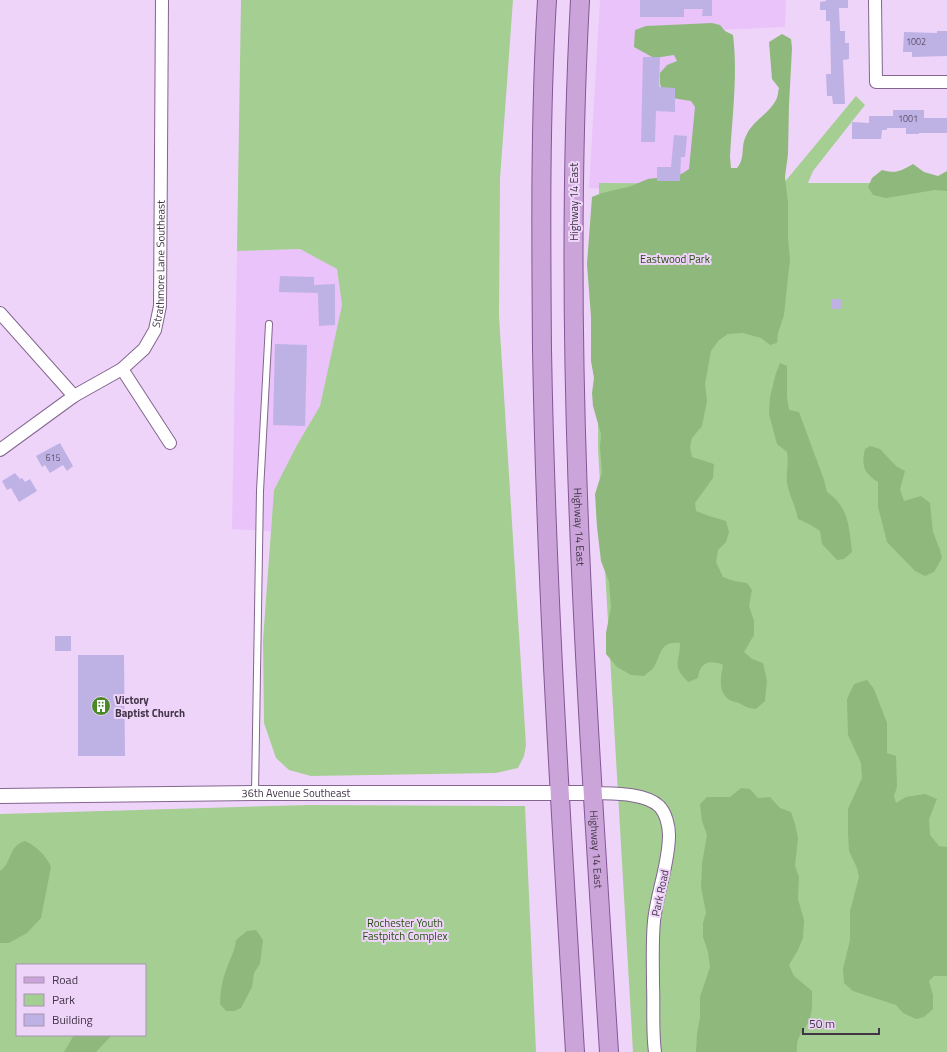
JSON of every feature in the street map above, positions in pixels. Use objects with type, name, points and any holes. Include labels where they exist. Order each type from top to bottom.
[{"type":"main road","points":[[547,0],[541,194],[543,404],[548,562],[575,1052]]},
{"type":"main road","name":"Highway 14 East","points":[[580,0],[574,161],[573,329],[575,422],[580,580],[609,1052]]},
{"type":"street","name":"Strathmore Lane Southeast","points":[[0,450],[74,396],[122,369],[144,349],[155,330],[160,306],[162,0]]},
{"type":"street","points":[[875,0],[876,82],[947,82]]},
{"type":"street","points":[[0,312],[74,396]]},
{"type":"street","points":[[122,369],[170,443]]},
{"type":"street","name":"36th Avenue Southeast","points":[[0,796],[255,792],[592,793]]},
{"type":"street","name":"Park Road","points":[[592,793],[621,794],[645,798],[659,806],[663,811],[667,823],[669,834],[667,858],[654,921],[653,948],[655,1052]]},
{"type":"lane","points":[[255,792],[260,491],[269,324]]},
{"type":"shaded area","points":[[600,0],[786,0],[785,27],[715,30],[710,193],[589,188]]},
{"type":"shaded area","points":[[300,249],[337,269],[342,305],[320,406],[297,445],[274,490],[271,531],[232,529],[237,251]]},
{"type":"green space","points":[[241,0],[513,0],[500,179],[499,316],[526,745],[524,756],[518,768],[496,773],[311,776],[289,770],[276,758],[264,723],[263,640],[274,490],[297,445],[320,406],[342,305],[337,269],[300,249],[237,251]]},
{"type":"green space","name":"Eastwood Park","points":[[712,23],[720,25],[725,31],[733,35],[735,81],[730,157],[731,168],[737,168],[740,164],[744,140],[752,126],[773,105],[777,97],[779,88],[772,79],[769,42],[782,34],[791,39],[792,48],[788,154],[785,177],[788,203],[788,238],[790,259],[784,315],[778,333],[777,343],[770,345],[761,338],[743,333],[728,334],[719,340],[711,351],[705,384],[707,401],[702,426],[692,438],[690,447],[692,457],[714,464],[713,478],[695,503],[696,511],[726,521],[729,532],[726,542],[718,550],[716,562],[723,577],[734,581],[747,583],[752,590],[749,606],[754,621],[754,635],[744,652],[752,659],[763,663],[767,681],[765,701],[756,709],[731,701],[724,695],[721,687],[723,665],[714,662],[705,664],[700,669],[698,678],[688,682],[678,667],[680,643],[673,643],[665,646],[662,649],[654,667],[644,676],[631,675],[617,667],[606,654],[606,633],[611,607],[609,582],[601,561],[597,527],[595,494],[602,472],[600,447],[601,434],[593,406],[592,393],[594,378],[591,361],[591,317],[587,264],[592,197],[631,186],[648,179],[673,177],[689,169],[695,107],[691,101],[672,98],[664,94],[660,84],[660,73],[667,65],[677,61],[674,55],[654,58],[634,47],[635,30],[646,26]]},
{"type":"green space","name":"Eastwood Park","points":[[856,96],[865,105],[813,171],[808,183],[947,183],[947,1052],[633,1052],[598,449],[599,183],[783,184]]},
{"type":"green space","points":[[913,164],[924,172],[938,176],[947,171],[947,191],[935,190],[886,198],[873,195],[868,187],[872,178],[882,170],[891,172],[898,171]]},
{"type":"green space","points":[[780,363],[787,366],[787,397],[789,410],[799,412],[827,492],[840,504],[847,518],[852,552],[844,559],[837,560],[822,544],[820,531],[798,519],[789,492],[787,483],[787,452],[777,444],[769,414],[770,397]]},
{"type":"green space","points":[[870,446],[880,449],[896,466],[905,471],[900,489],[904,501],[921,496],[930,503],[933,532],[942,558],[934,572],[925,576],[915,571],[887,542],[878,507],[878,482],[867,472],[863,460],[865,449]]},
{"type":"green space","points":[[867,680],[874,689],[887,723],[887,753],[896,756],[897,787],[894,796],[896,803],[906,797],[925,794],[937,799],[929,819],[930,835],[939,846],[947,847],[947,976],[934,976],[929,981],[933,995],[933,1009],[924,1017],[916,1019],[903,1013],[896,1005],[853,991],[844,983],[843,969],[850,940],[850,911],[859,877],[857,868],[849,851],[848,809],[862,778],[861,763],[848,735],[847,699],[854,684]]},
{"type":"green space","points":[[741,788],[750,789],[758,798],[770,797],[780,808],[791,812],[798,838],[795,866],[799,877],[798,899],[804,920],[803,938],[789,965],[794,976],[812,991],[812,1009],[807,1025],[799,1038],[797,1052],[696,1052],[700,1018],[700,997],[710,967],[708,952],[703,937],[703,923],[706,913],[701,887],[702,864],[707,835],[702,821],[700,804],[707,797],[730,797]]},
{"type":"green space","name":"Rochester Youth Fastpitch Complex","points":[[309,805],[525,806],[536,1052],[0,1052],[0,814]]},
{"type":"green space","points":[[25,841],[40,851],[51,867],[41,918],[27,933],[9,943],[0,943],[0,871],[7,864],[16,847]]},
{"type":"green space","points":[[256,930],[263,940],[260,964],[254,973],[252,987],[241,1008],[234,1011],[226,1011],[220,1004],[222,982],[236,940],[247,931]]},
{"type":"green space","points":[[73,1036],[111,1036],[96,1052],[64,1052]]},
{"type":"building","points":[[640,0],[712,0],[712,16],[702,16],[703,9],[684,9],[684,17],[640,17]]},
{"type":"building","points":[[826,0],[848,0],[848,8],[839,8],[840,31],[845,31],[845,43],[849,43],[849,59],[843,60],[845,104],[833,104],[832,96],[827,96],[826,74],[831,74],[830,21],[826,21],[826,10],[820,10],[820,2]]},
{"type":"building","points":[[937,31],[947,31],[947,56],[912,57],[912,52],[903,52],[904,32],[937,33]]},
{"type":"building","points":[[643,57],[660,57],[659,87],[675,88],[675,112],[656,111],[655,142],[641,142]]},
{"type":"building","points":[[893,110],[924,110],[924,118],[947,118],[947,133],[906,134],[906,128],[887,128],[887,130],[882,130],[881,139],[852,139],[852,122],[869,123],[869,116],[893,116]]},
{"type":"building","points":[[674,135],[687,136],[685,157],[681,157],[680,181],[657,181],[657,167],[671,167]]},
{"type":"building","points":[[280,276],[314,277],[314,285],[335,284],[335,325],[319,326],[318,293],[279,292]]},
{"type":"building","points":[[831,299],[841,299],[841,309],[831,309]]},
{"type":"building","points":[[275,344],[307,345],[305,426],[273,425]]},
{"type":"building","points":[[60,443],[73,466],[67,471],[63,465],[50,473],[45,465],[42,467],[36,456]]},
{"type":"building","points":[[15,473],[25,482],[30,479],[37,491],[19,502],[11,488],[7,490],[2,481]]},
{"type":"building","points":[[55,636],[71,636],[71,651],[55,651]]},
{"type":"building","name":"Victory Baptist Church","points":[[78,655],[124,655],[125,756],[78,756]]},
{"type":"place","name":"Victory Baptist Church","points":[[101,706]]}]
